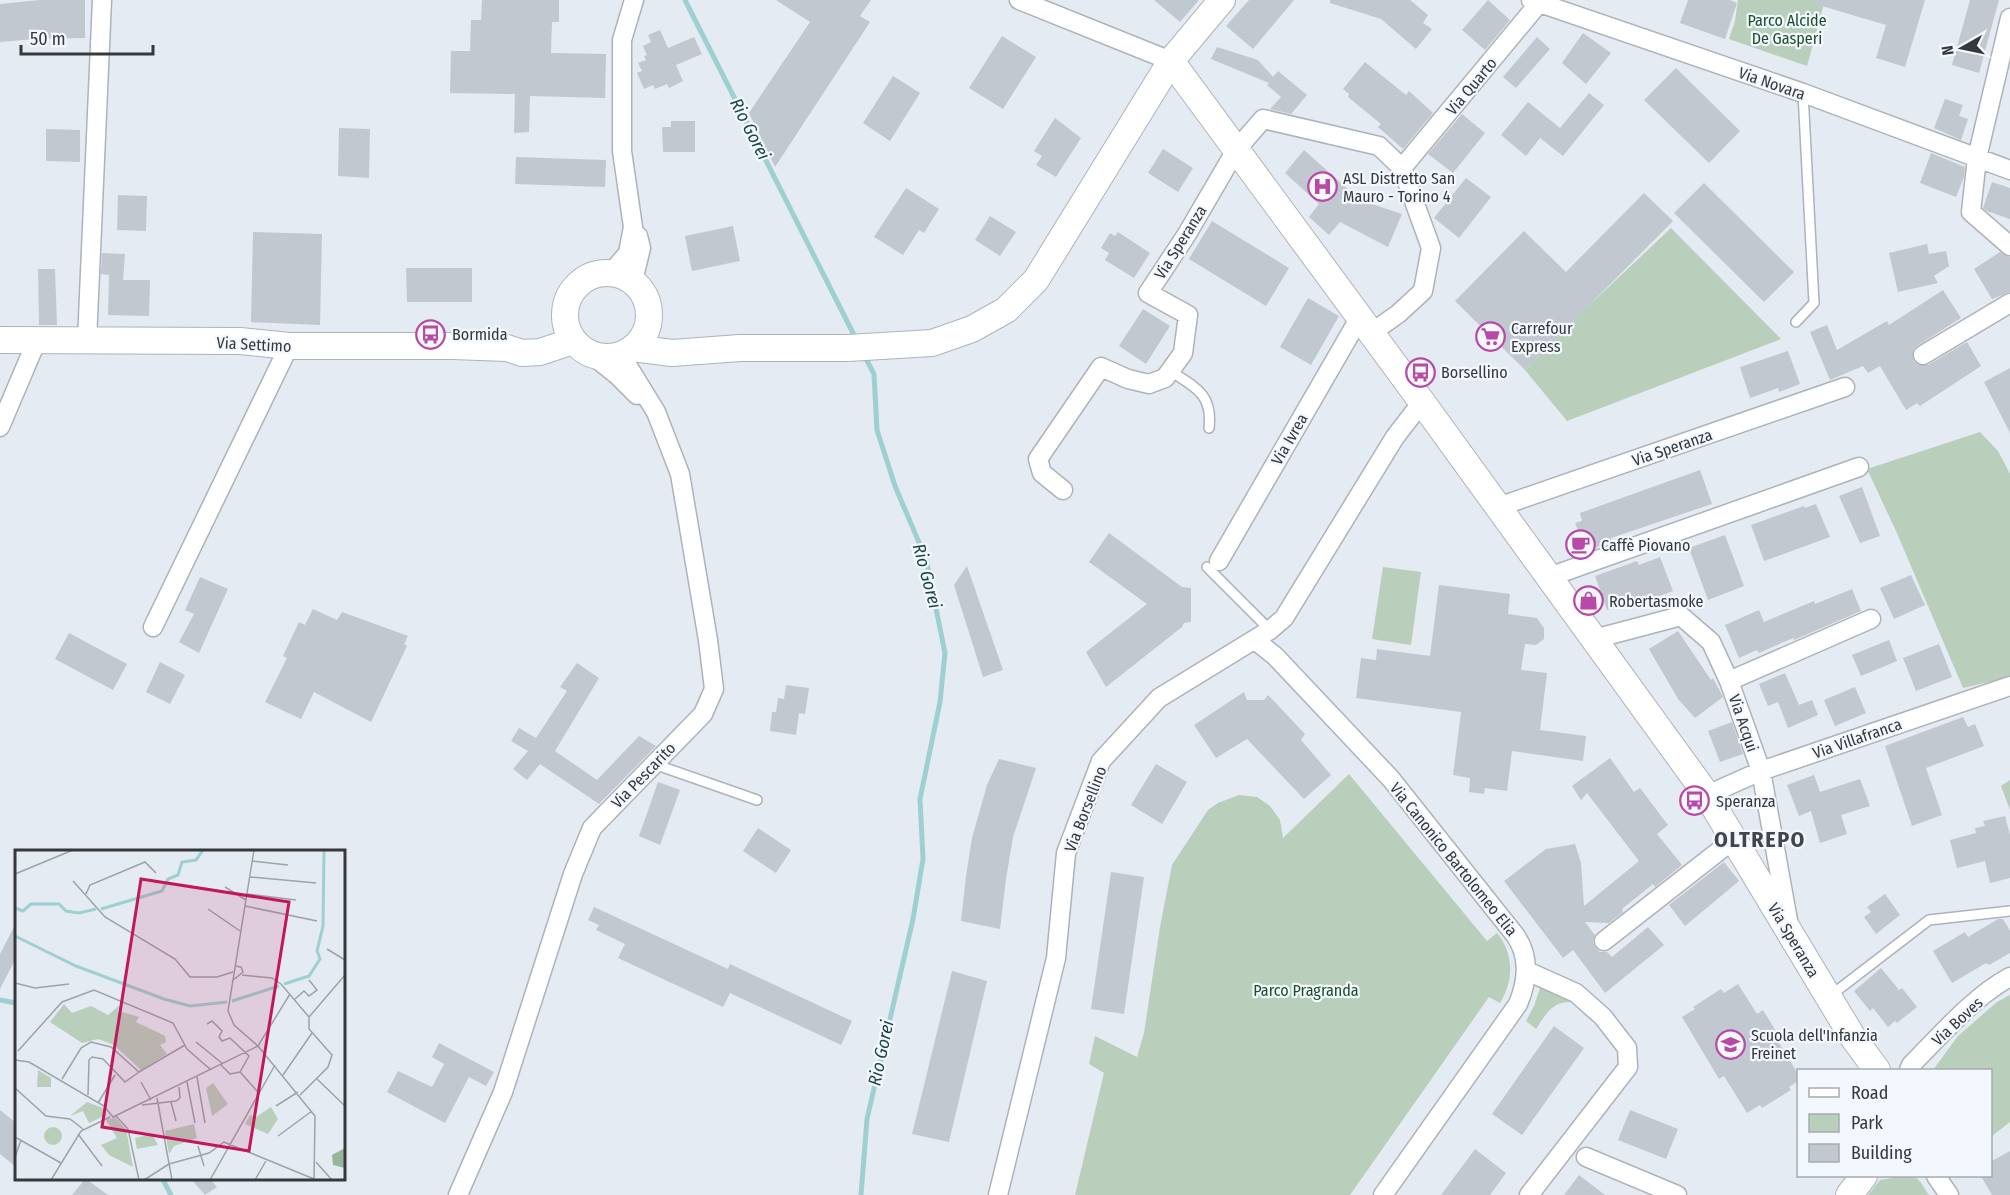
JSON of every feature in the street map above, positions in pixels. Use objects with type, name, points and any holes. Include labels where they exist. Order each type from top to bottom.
[{"type":"street","points":[[87,341],[102,0]]},
{"type":"street","points":[[623,277],[641,248],[633,227],[622,152],[622,40],[634,0]]},
{"type":"street","points":[[1018,0],[1171,61]]},
{"type":"street","points":[[576,338],[606,357],[627,352],[672,353],[740,348],[848,348],[932,343],[972,329],[1006,310],[1035,280],[1171,61],[1222,0]]},
{"type":"street","name":"Via Novara","points":[[1537,1],[1803,93],[2010,170]]},
{"type":"street","name":"Via Quarto","points":[[1402,168],[1537,1]]},
{"type":"street","points":[[2010,18],[1977,158],[1971,212],[2010,246]]},
{"type":"street","name":"Via Speranza","points":[[1171,61],[1707,795],[1854,1041],[1875,1069]]},
{"type":"street","name":"Via Speranza","points":[[1170,371],[1183,353],[1188,315],[1148,293],[1236,150],[1263,119],[1379,146],[1402,168],[1431,248],[1423,291],[1398,314],[1366,325]]},
{"type":"street","points":[[627,352],[642,339],[648,327],[650,314],[642,290],[623,277],[598,273],[585,278],[574,287],[568,297],[576,338],[656,412]]},
{"type":"street","points":[[1923,355],[2010,303]]},
{"type":"street","name":"Via Ivrea","points":[[1213,564],[1366,325]]},
{"type":"street","points":[[648,327],[696,351]]},
{"type":"street","name":"Via Settimo","points":[[0,340],[240,341],[289,346],[507,348],[548,332],[576,338]]},
{"type":"street","points":[[0,427],[37,340]]},
{"type":"street","points":[[153,627],[289,346]]},
{"type":"street","name":"Via Pescarito","points":[[458,1195],[503,1092],[573,874],[592,828],[703,714],[714,689],[680,474],[656,412],[627,352]]},
{"type":"street","points":[[1063,490],[1042,473],[1038,459],[1101,368],[1128,379],[1149,384],[1165,378],[1170,371]]},
{"type":"street","name":"Via Speranza","points":[[1498,507],[1845,387]]},
{"type":"street","name":"Via Borsellino","points":[[998,1195],[1056,958],[1066,853],[1101,761],[1159,698],[1262,635],[1284,618],[1395,437],[1422,402]]},
{"type":"street","points":[[1549,577],[1859,467]]},
{"type":"street","name":"Via Acqui","points":[[1594,639],[1681,616],[1711,642],[1729,681],[1761,771],[1791,934]]},
{"type":"street","points":[[1729,681],[1871,619]]},
{"type":"street","name":"Via Canonico Bartolomeo Elia","points":[[1262,635],[1275,656],[1391,779],[1515,934],[1524,951],[1527,970],[1522,995],[1514,1010],[1383,1195]]},
{"type":"street","name":"Via Villafranca","points":[[1707,795],[1761,771],[2010,686]]},
{"type":"street","points":[[1604,941],[1733,840]]},
{"type":"street","points":[[1527,970],[1576,993],[1596,1011],[1627,1048],[1628,1067],[1529,1195]]},
{"type":"street","name":"Via Boves","points":[[1910,1069],[1946,1030],[1995,986],[2010,977]]},
{"type":"street","name":"Via Speranza","points":[[1854,1041],[1864,1069]]},
{"type":"street","points":[[1586,1157],[1677,1195]]},
{"type":"street","points":[[1836,1195],[1845,1177]]},
{"type":"street","points":[[1849,1195],[1863,1177]]},
{"type":"street","points":[[1937,1177],[1949,1195]]},
{"type":"lane","points":[[1796,322],[1814,303],[1803,93]]},
{"type":"lane","points":[[1170,371],[1201,390],[1210,414],[1209,428]]},
{"type":"lane","points":[[1213,564],[1262,635]]},
{"type":"lane","points":[[654,764],[757,800]]},
{"type":"lane","points":[[1828,997],[1929,920],[2010,911]]},
{"type":"green space","name":"Parco Alcide De Gasperi","points":[[1738,0],[1825,0],[1807,66],[1729,39]]},
{"type":"green space","points":[[1671,228],[1781,339],[1567,421],[1525,370]]},
{"type":"green space","points":[[1980,432],[1998,451],[2010,474],[2010,677],[1963,688],[1867,469]]},
{"type":"green space","points":[[1383,567],[1421,572],[1411,645],[1372,639]]},
{"type":"green space","name":"Parco Pragranda","points":[[1349,774],[1487,941],[1497,933],[1503,941],[1509,958],[1510,976],[1500,1003],[1489,997],[1350,1195],[1075,1195],[1104,1073],[1089,1064],[1095,1036],[1137,1057],[1144,1033],[1172,865],[1208,810],[1218,803],[1239,795],[1257,797],[1270,806],[1280,820],[1283,838]]},
{"type":"green space","points":[[2010,780],[2010,810],[2001,786]]},
{"type":"green space","points":[[1540,988],[1549,989],[1575,1002],[1561,1003],[1551,1008],[1536,1029],[1526,1021]]},
{"type":"green space","points":[[2010,995],[2010,1122],[1992,1136],[1992,1069],[1934,1069],[1958,1036],[1997,1002]]},
{"type":"green space","points":[[1913,1177],[1921,1183],[1929,1195],[1868,1195],[1880,1180]]},
{"type":"building","points":[[40,0],[85,0],[85,38],[0,42],[0,4]]},
{"type":"building","points":[[482,0],[559,0],[559,22],[552,22],[551,53],[606,54],[605,98],[530,96],[529,132],[514,133],[515,94],[450,93],[451,51],[470,51],[471,20],[481,20]]},
{"type":"building","points":[[776,0],[871,0],[860,16],[870,22],[775,167],[749,113],[810,22]]},
{"type":"building","points":[[1154,0],[1199,0],[1180,22]]},
{"type":"building","points":[[1249,0],[1294,0],[1253,49],[1226,26]]},
{"type":"building","points":[[1330,0],[1410,0],[1428,15],[1423,23],[1432,29],[1416,49],[1381,19],[1330,3]]},
{"type":"building","points":[[1488,0],[1510,20],[1485,50],[1462,30]]},
{"type":"building","points":[[1688,0],[1730,0],[1737,3],[1725,39],[1680,23]]},
{"type":"building","points":[[1815,0],[1925,0],[1905,67],[1876,58],[1886,25],[1815,4]]},
{"type":"building","points":[[1970,0],[1999,0],[1979,73],[1952,65]]},
{"type":"building","points":[[660,30],[668,48],[694,37],[702,54],[676,65],[683,81],[669,88],[667,84],[655,89],[653,85],[644,89],[637,73],[642,71],[638,63],[646,60],[644,56],[647,55],[643,46],[651,42],[648,35]]},
{"type":"building","points":[[1583,33],[1611,53],[1586,84],[1562,63]]},
{"type":"building","points":[[1002,36],[1036,57],[1003,109],[969,88]]},
{"type":"building","points":[[1537,37],[1550,49],[1516,88],[1503,77]]},
{"type":"building","points":[[1217,47],[1258,60],[1273,77],[1278,71],[1307,95],[1291,114],[1270,109],[1281,97],[1267,85],[1269,83],[1211,59]]},
{"type":"building","points":[[1365,62],[1406,95],[1409,91],[1433,113],[1403,149],[1378,127],[1381,124],[1348,97],[1349,94],[1343,89]]},
{"type":"building","points":[[1676,68],[1740,131],[1709,163],[1644,100]]},
{"type":"building","points":[[893,76],[920,93],[890,141],[863,123]]},
{"type":"building","points":[[1589,93],[1604,105],[1563,156],[1540,138],[1526,156],[1501,135],[1528,102],[1560,128]]},
{"type":"building","points":[[1945,99],[1963,105],[1959,116],[1968,119],[1961,140],[1934,128]]},
{"type":"building","points":[[1462,114],[1485,133],[1453,173],[1428,154]]},
{"type":"building","points":[[1055,118],[1081,138],[1056,177],[1036,165],[1042,156],[1034,151]]},
{"type":"building","points":[[671,121],[695,121],[695,152],[663,152],[662,127],[671,127]]},
{"type":"building","points":[[339,128],[370,129],[369,178],[338,176]]},
{"type":"building","points":[[46,129],[80,130],[80,162],[46,161]]},
{"type":"building","points":[[1163,149],[1193,168],[1178,192],[1148,173]]},
{"type":"building","name":"ASL Distretto San Mauro - Torino 4","points":[[1304,150],[1360,200],[1402,214],[1388,247],[1340,222],[1329,235],[1309,217],[1319,204],[1285,173]]},
{"type":"building","points":[[1931,153],[1965,167],[1964,177],[1956,197],[1920,183]]},
{"type":"building","points":[[516,157],[606,160],[605,187],[515,184]]},
{"type":"building","points":[[1466,178],[1491,197],[1459,238],[1434,218]]},
{"type":"building","points":[[1992,182],[2010,188],[2010,219],[1983,208]]},
{"type":"building","points":[[1704,183],[1794,272],[1764,302],[1674,213]]},
{"type":"building","points":[[906,188],[939,209],[924,233],[919,230],[903,255],[874,237]]},
{"type":"building","points":[[1644,193],[1673,221],[1525,370],[1455,301],[1524,231],[1566,272]]},
{"type":"building","points":[[118,195],[147,196],[146,231],[117,230]]},
{"type":"building","points":[[990,216],[1016,232],[1000,256],[975,240]]},
{"type":"building","points":[[1212,221],[1289,268],[1266,306],[1189,259]]},
{"type":"building","points":[[733,226],[740,261],[692,271],[685,236]]},
{"type":"building","points":[[253,232],[322,234],[320,325],[251,322]]},
{"type":"building","points":[[1118,232],[1150,253],[1134,278],[1105,260],[1109,253],[1101,248],[1110,233],[1115,236]]},
{"type":"building","points":[[1927,244],[1929,254],[1946,251],[1949,266],[1934,276],[1938,283],[1898,292],[1889,253]]},
{"type":"building","points":[[2000,252],[2010,257],[2010,292],[1992,299],[1974,269]]},
{"type":"building","points":[[102,253],[125,254],[123,280],[150,280],[149,316],[108,315],[109,275],[101,274]]},
{"type":"building","points":[[406,268],[472,268],[472,302],[407,302]]},
{"type":"building","points":[[38,269],[55,269],[57,325],[39,325]]},
{"type":"building","points":[[1943,290],[1961,318],[1917,346],[1913,350],[1913,360],[1918,365],[1928,365],[1967,342],[1981,366],[1920,406],[1917,403],[1906,410],[1880,366],[1868,373],[1863,366],[1830,380],[1810,332],[1827,325],[1837,350],[1887,321],[1889,325]]},
{"type":"building","points":[[1308,298],[1339,316],[1311,365],[1280,347]]},
{"type":"building","points":[[1143,309],[1170,326],[1146,364],[1119,346]]},
{"type":"building","points":[[1788,351],[1800,384],[1779,392],[1778,388],[1750,398],[1740,367]]},
{"type":"building","points":[[2010,368],[2010,433],[1984,382]]},
{"type":"building","points":[[1700,470],[1712,504],[1611,538],[1612,542],[1580,553],[1573,532],[1578,530],[1575,523],[1582,521],[1580,513]]},
{"type":"building","points":[[1862,487],[1880,536],[1860,543],[1839,496]]},
{"type":"building","points":[[1816,504],[1830,537],[1764,561],[1751,525]]},
{"type":"building","points":[[1109,533],[1182,587],[1191,588],[1191,622],[1184,623],[1182,627],[1106,687],[1086,652],[1147,604],[1089,562]]},
{"type":"building","points":[[1725,535],[1744,586],[1708,600],[1689,548]]},
{"type":"building","points":[[1660,557],[1673,591],[1644,602],[1642,599],[1607,610],[1595,576],[1637,561],[1639,565]]},
{"type":"building","points":[[967,566],[1003,670],[983,677],[954,585]]},
{"type":"building","points":[[1911,575],[1925,605],[1894,619],[1880,588]]},
{"type":"building","points":[[200,577],[228,589],[199,653],[179,642],[194,614],[185,610]]},
{"type":"building","points":[[1439,585],[1510,594],[1508,614],[1537,618],[1544,628],[1544,639],[1536,645],[1525,644],[1521,670],[1547,673],[1540,730],[1586,736],[1583,761],[1512,751],[1507,791],[1485,788],[1484,794],[1469,792],[1470,778],[1453,775],[1461,712],[1356,698],[1361,658],[1376,660],[1377,649],[1430,656]]},
{"type":"building","points":[[1852,589],[1861,611],[1794,640],[1793,638],[1759,653],[1757,650],[1739,658],[1725,625],[1759,610],[1764,622],[1814,601],[1815,604]]},
{"type":"building","points":[[313,609],[337,620],[342,612],[408,636],[404,644],[407,646],[371,722],[314,692],[301,719],[265,702],[287,658],[283,656],[299,622],[305,625]]},
{"type":"building","points":[[1678,631],[1711,680],[1713,678],[1723,697],[1695,718],[1678,699],[1649,649]]},
{"type":"building","points":[[69,633],[127,664],[113,690],[55,659]]},
{"type":"building","points":[[1889,640],[1897,661],[1861,676],[1852,655]]},
{"type":"building","points":[[1939,644],[1952,677],[1916,691],[1903,658]]},
{"type":"building","points":[[160,662],[185,675],[170,704],[146,692]]},
{"type":"building","points":[[577,663],[599,678],[555,751],[597,780],[639,736],[656,746],[599,804],[540,764],[527,780],[513,769],[528,751],[511,741],[519,728],[536,738],[567,691],[560,687]]},
{"type":"building","points":[[1785,673],[1799,705],[1812,700],[1818,715],[1788,728],[1778,702],[1768,706],[1759,684]]},
{"type":"building","points":[[786,685],[809,688],[805,714],[799,713],[796,735],[770,731],[772,712],[776,712],[778,698],[784,699]]},
{"type":"building","points":[[1855,687],[1866,713],[1835,726],[1824,700]]},
{"type":"building","points":[[1244,692],[1247,700],[1264,700],[1268,695],[1305,734],[1301,740],[1331,775],[1304,799],[1247,739],[1216,758],[1194,725]]},
{"type":"building","points":[[1963,717],[1968,727],[1975,724],[1984,746],[1926,768],[1942,815],[1912,826],[1885,746]]},
{"type":"building","points":[[1732,722],[1743,754],[1720,762],[1708,731]]},
{"type":"building","points":[[1610,758],[1634,792],[1640,788],[1668,825],[1657,834],[1682,865],[1655,887],[1653,884],[1622,909],[1623,912],[1609,923],[1585,922],[1595,935],[1593,942],[1595,947],[1612,957],[1648,927],[1664,945],[1605,993],[1573,950],[1563,958],[1504,881],[1546,849],[1575,844],[1581,863],[1584,906],[1639,861],[1587,793],[1581,800],[1572,786]]},
{"type":"building","points":[[999,759],[1036,768],[1013,837],[1000,929],[961,921],[972,838],[987,785]]},
{"type":"building","points":[[1156,764],[1187,782],[1162,824],[1131,805]]},
{"type":"building","points":[[1814,775],[1820,792],[1860,779],[1870,806],[1841,815],[1847,834],[1820,843],[1811,811],[1799,816],[1787,785]]},
{"type":"building","points":[[658,782],[680,790],[660,845],[639,836]]},
{"type":"building","points":[[2005,816],[2010,835],[2010,878],[1990,883],[1985,861],[1957,868],[1950,840],[1976,833],[1975,828],[1985,826],[1983,821]]},
{"type":"building","points":[[758,828],[791,850],[776,873],[743,851]]},
{"type":"building","points":[[1724,862],[1739,881],[1685,926],[1669,905]]},
{"type":"building","points":[[1111,872],[1144,877],[1124,1014],[1091,1009]]},
{"type":"building","points":[[1885,894],[1900,915],[1876,934],[1864,917],[1871,912],[1867,907]]},
{"type":"building","points":[[594,907],[728,969],[730,964],[852,1021],[841,1045],[730,993],[723,1007],[618,958],[625,944],[596,930],[599,925],[588,920]]},
{"type":"building","points":[[1998,919],[2003,919],[2010,931],[2010,953],[1989,965],[1986,963],[1952,983],[1933,951],[1965,932],[1968,937]]},
{"type":"building","points":[[15,925],[15,960],[0,989],[0,954]]},
{"type":"building","points":[[1881,968],[1899,990],[1902,988],[1917,1007],[1897,1023],[1895,1021],[1888,1027],[1873,1008],[1870,1011],[1854,991]]},
{"type":"building","points":[[952,971],[987,981],[949,1142],[912,1134]]},
{"type":"building","points":[[1738,984],[1757,1014],[1763,1010],[1782,1041],[1779,1043],[1797,1072],[1797,1082],[1789,1087],[1791,1090],[1762,1108],[1760,1105],[1747,1113],[1724,1076],[1719,1079],[1682,1017],[1721,989],[1724,993]]},
{"type":"building","points":[[1554,1026],[1584,1048],[1522,1135],[1492,1114]]},
{"type":"building","points":[[439,1043],[494,1072],[486,1086],[469,1077],[445,1123],[387,1092],[398,1071],[432,1087],[444,1064],[432,1057]]},
{"type":"building","points":[[0,1110],[15,1122],[15,1166],[0,1154]]},
{"type":"building","points":[[1630,1110],[1678,1129],[1666,1159],[1618,1140]]},
{"type":"building","points":[[1475,1149],[1506,1173],[1490,1195],[1441,1195]]},
{"type":"building","points":[[2010,1151],[2010,1195],[1992,1195],[1982,1177],[1992,1177],[1992,1161]]},
{"type":"building","points":[[1579,1175],[1605,1195],[1564,1195]]},
{"type":"building","points":[[84,1180],[87,1180],[108,1195],[72,1195]]},
{"type":"building","points":[[192,1180],[211,1180],[217,1187],[205,1195]]},
{"type":"waterway","name":"Rio Gorei","points":[[685,0],[857,341]]},
{"type":"waterway","name":"Rio Gorei","points":[[861,1195],[867,1119],[913,919],[923,859],[920,799],[940,702],[945,653],[926,559],[895,486],[877,430],[874,374],[864,355]]},
{"type":"waterway","points":[[0,1000],[15,1003]]},
{"type":"waterway","points":[[163,1180],[171,1195]]},
{"type":"place","name":"ASL Distretto San Mauro - Torino 4","points":[[1322,187]]},
{"type":"place","name":"Bormida","points":[[431,334]]},
{"type":"place","name":"Carrefour Express","points":[[1490,337]]},
{"type":"place","name":"Borsellino","points":[[1420,372]]},
{"type":"place","name":"Caffè Piovano","points":[[1580,545]]},
{"type":"place","name":"Robertasmoke","points":[[1588,601]]},
{"type":"place","name":"Speranza","points":[[1695,801]]},
{"type":"place","name":"Scuola dell'Infanzia Freinet","points":[[1730,1044]]},
{"type":"district","name":"OLTREPO","points":[[1760,839]]}]
